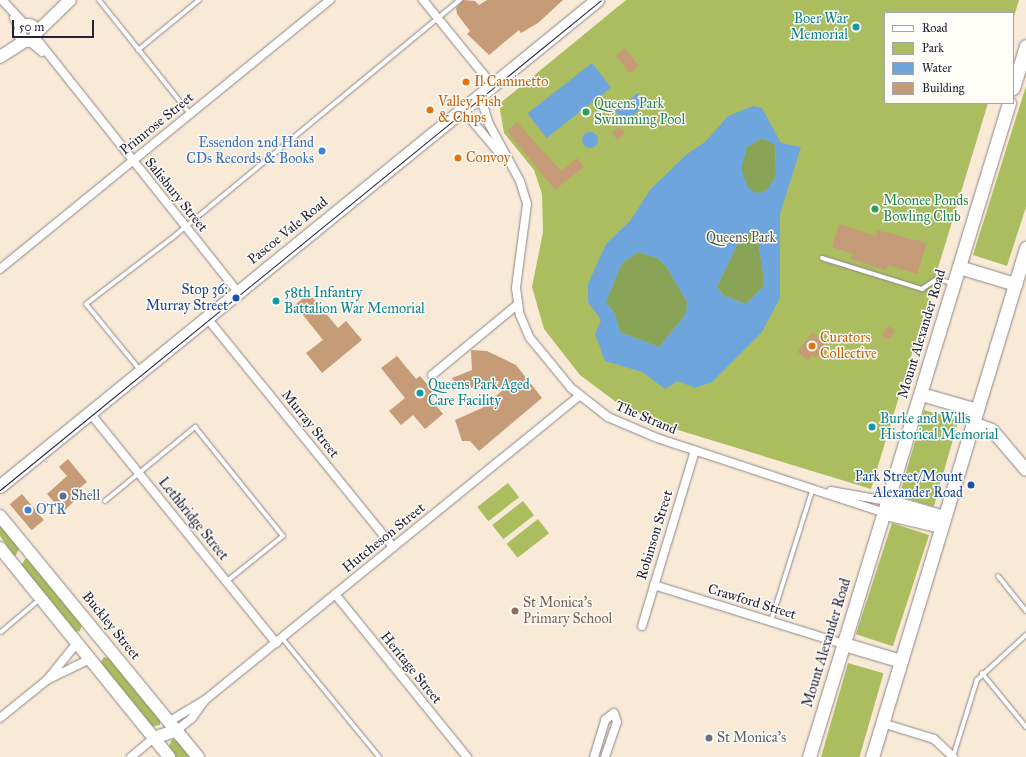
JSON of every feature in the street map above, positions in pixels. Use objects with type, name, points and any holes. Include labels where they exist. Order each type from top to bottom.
[{"type":"main road","points":[[2,55],[70,0]]},
{"type":"main road","name":"Pascoe Vale Road","points":[[0,486],[597,0]]},
{"type":"main road","points":[[1014,85],[1026,46]]},
{"type":"main road","name":"Mount Alexander Road","points":[[809,757],[1009,104]]},
{"type":"main road","points":[[872,757],[942,521],[1026,248]]},
{"type":"main road","points":[[959,267],[1015,284]]},
{"type":"main road","points":[[921,394],[977,410]]},
{"type":"main road","points":[[973,423],[992,430],[1026,470]]},
{"type":"main road","points":[[886,507],[942,521]]},
{"type":"main road","name":"Buckley Street","points":[[0,516],[198,757]]},
{"type":"main road","points":[[0,548],[13,566],[169,757]]},
{"type":"main road","points":[[13,566],[27,548]]},
{"type":"main road","points":[[77,643],[94,629]]},
{"type":"main road","points":[[844,644],[901,662]]},
{"type":"main road","points":[[90,659],[107,645]]},
{"type":"main road","points":[[154,738],[173,726]]},
{"type":"street","name":"Salisbury Street","points":[[2,0],[238,292]]},
{"type":"street","name":"Primrose Street","points":[[0,269],[330,0]]},
{"type":"street","points":[[423,0],[492,85]]},
{"type":"street","name":"The Strand","points":[[480,95],[489,124],[509,164],[520,181],[527,204],[517,274],[518,305],[530,338],[578,396],[621,423],[694,452],[813,488],[886,507]]},
{"type":"street","name":"The Strand","points":[[462,110],[509,164]]},
{"type":"street","points":[[432,375],[518,305]]},
{"type":"street","name":"Murray Street","points":[[207,318],[393,547]]},
{"type":"street","name":"Hutcheson Street","points":[[173,726],[578,396]]},
{"type":"street","name":"Lethbridge Street","points":[[90,413],[228,581],[279,640]]},
{"type":"street","name":"Robinson Street","points":[[642,626],[694,452]]},
{"type":"street","name":"The Strand","points":[[813,488],[886,507]]},
{"type":"street","name":"Crawford Street","points":[[654,585],[844,644]]},
{"type":"street","name":"Heritage Street","points":[[335,594],[467,757]]},
{"type":"street","points":[[48,680],[77,643]]},
{"type":"street","points":[[0,718],[48,680],[90,659]]},
{"type":"street","name":"Hutcheson Street","points":[[173,726],[192,718],[206,700]]},
{"type":"street","points":[[594,757],[605,720],[614,713],[617,722],[605,757]]},
{"type":"street","points":[[882,723],[934,739],[953,757]]},
{"type":"street","points":[[131,757],[154,738]]},
{"type":"lane","points":[[99,0],[190,114]]},
{"type":"lane","points":[[138,50],[199,0]]},
{"type":"lane","points":[[141,371],[86,304],[460,0]]},
{"type":"lane","points":[[822,258],[922,289],[937,279],[954,284]]},
{"type":"lane","points":[[105,501],[195,427],[282,536],[228,581]]},
{"type":"lane","points":[[770,621],[813,488]]},
{"type":"lane","points":[[998,576],[1026,611]]},
{"type":"lane","points":[[1,632],[40,599]]},
{"type":"lane","points":[[953,757],[982,673],[1026,635]]},
{"type":"lane","points":[[279,640],[379,757]]},
{"type":"lane","points":[[982,673],[1026,727]]},
{"type":"green space","name":"Queens Park","points":[[626,0],[1019,0],[1014,17],[1014,12],[884,12],[884,104],[988,104],[871,489],[675,429],[620,405],[580,375],[544,329],[532,287],[543,232],[542,194],[534,170],[504,133],[499,104]]},
{"type":"green space","points":[[1026,86],[1026,207],[1007,266],[973,255]]},
{"type":"green space","points":[[762,138],[775,145],[776,176],[766,191],[756,193],[748,189],[741,169],[747,147]]},
{"type":"green space","points":[[750,233],[757,235],[764,280],[763,287],[746,304],[723,295],[717,287],[738,243]]},
{"type":"green space","points":[[638,252],[657,258],[666,266],[687,302],[686,314],[659,347],[620,332],[615,314],[606,302],[622,263]]},
{"type":"green space","points":[[924,410],[959,420],[934,506],[899,497]]},
{"type":"green space","points":[[508,483],[519,497],[488,521],[477,507]]},
{"type":"green space","points":[[523,501],[534,515],[503,539],[492,525]]},
{"type":"green space","points":[[538,519],[549,533],[518,558],[506,544]]},
{"type":"green space","points":[[892,523],[929,535],[893,646],[856,634]]},
{"type":"green space","points":[[0,524],[20,547],[15,557],[0,536]]},
{"type":"green space","points":[[25,559],[29,559],[82,624],[80,631],[74,632],[21,566]]},
{"type":"green space","points":[[104,657],[110,658],[160,719],[160,725],[150,727],[100,663]]},
{"type":"green space","points":[[848,663],[884,673],[860,757],[821,757]]},
{"type":"green space","points":[[172,739],[177,741],[190,757],[175,757],[168,749]]},
{"type":"water","points":[[592,63],[611,87],[546,138],[527,113]]},
{"type":"water","points":[[638,93],[647,104],[624,122],[615,111]]},
{"type":"water","points":[[753,106],[762,108],[781,143],[801,147],[780,214],[780,298],[762,332],[712,382],[695,388],[678,381],[665,389],[642,372],[605,361],[595,334],[601,320],[588,302],[588,284],[606,244],[630,221],[650,190],[687,154],[705,142],[728,116]],"holes":[[[762,138],[775,145],[776,176],[766,191],[756,193],[748,188],[741,169],[747,147]],[[750,233],[757,235],[764,280],[763,287],[746,304],[723,295],[717,287],[738,243]],[[638,252],[657,258],[666,266],[687,302],[686,314],[659,347],[620,332],[615,314],[606,302],[622,263]]]},
{"type":"water","points":[[587,132],[593,132],[598,137],[596,146],[593,148],[587,148],[582,143],[582,137]]},
{"type":"building","points":[[463,0],[475,1],[479,5],[487,0],[563,0],[538,23],[521,33],[519,30],[489,55],[467,34],[470,31],[457,14],[456,8]]},
{"type":"building","points":[[625,48],[639,66],[630,74],[616,55]]},
{"type":"building","points":[[517,122],[561,171],[577,158],[584,167],[555,190],[507,131]]},
{"type":"building","points":[[619,127],[625,133],[617,140],[612,133]]},
{"type":"building","points":[[839,224],[876,236],[877,230],[927,243],[917,274],[888,265],[886,270],[851,259],[853,254],[832,247]]},
{"type":"building","points":[[309,293],[338,328],[346,321],[362,340],[322,373],[306,353],[323,340],[295,305]]},
{"type":"building","points":[[888,326],[895,330],[889,340],[882,336]]},
{"type":"building","name":"Curators Collective","points":[[813,332],[825,346],[816,358],[812,355],[808,360],[797,352]]},
{"type":"building","points":[[471,350],[487,351],[516,365],[542,398],[479,451],[470,441],[462,441],[455,420],[482,408],[504,389],[484,386],[458,390],[452,378],[472,370]]},
{"type":"building","name":"Queens Park Aged Care Facility","points":[[397,356],[416,379],[420,376],[433,391],[428,396],[443,414],[425,429],[413,415],[401,425],[389,411],[405,398],[381,368]]},
{"type":"building","points":[[68,459],[87,482],[71,495],[75,500],[63,512],[47,494],[67,476],[59,467]]},
{"type":"building","points":[[22,494],[44,520],[32,530],[10,504]]},
{"type":"tram line","points":[[0,490],[601,0]]},
{"type":"place","name":"Boer War Memorial","points":[[856,27]]},
{"type":"place","name":"Il Caminetto","points":[[466,82]]},
{"type":"place","name":"Valley Fish & Chips","points":[[430,110]]},
{"type":"place","name":"Queens Park Swimming Pool","points":[[586,112]]},
{"type":"place","name":"Essendon 2nd Hand CDs Records & Books","points":[[322,151]]},
{"type":"place","name":"Convoy","points":[[458,158]]},
{"type":"place","name":"Moonee Ponds Bowling Club","points":[[875,209]]},
{"type":"place","name":"Stop 36: Murray Street","points":[[236,298]]},
{"type":"place","name":"58th Infantry Battalion War Memorial","points":[[276,301]]},
{"type":"place","name":"Curators Collective","points":[[812,346]]},
{"type":"place","name":"Queens Park Aged Care Facility","points":[[420,393]]},
{"type":"place","name":"Burke and Wills Historical Memorial","points":[[872,427]]},
{"type":"place","name":"Park Street/Mount Alexander Road","points":[[971,485]]},
{"type":"place","name":"Shell","points":[[63,496]]},
{"type":"place","name":"OTR","points":[[28,510]]},
{"type":"place","name":"St Monica's Primary School","points":[[515,611]]},
{"type":"place","name":"St Monica's","points":[[709,738]]}]
